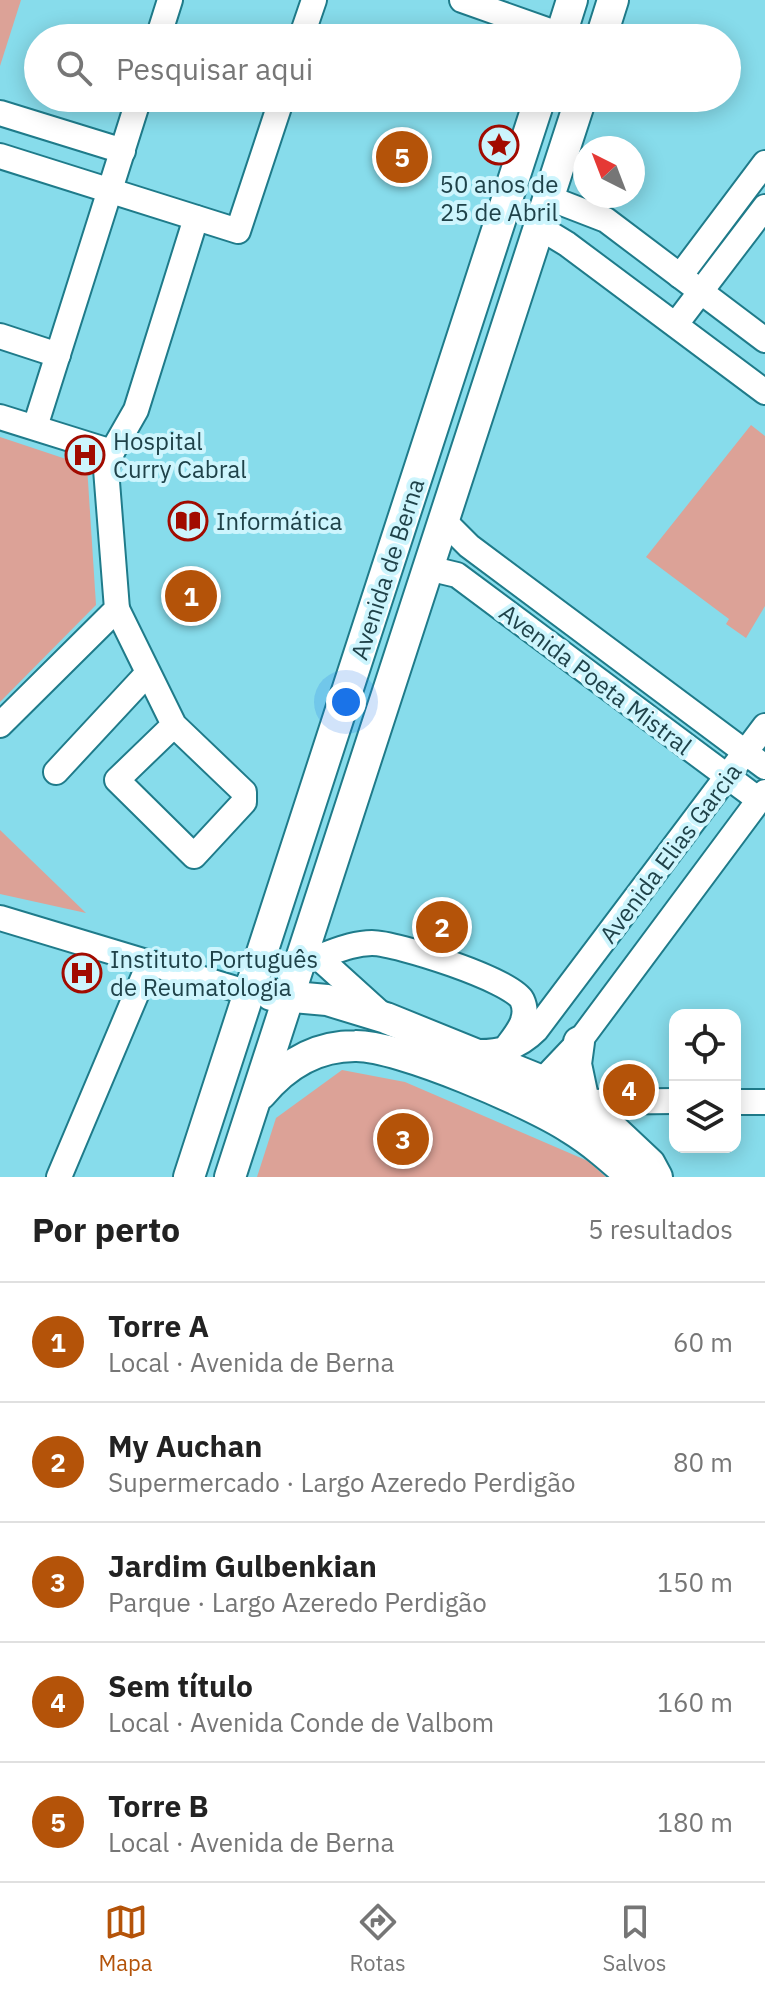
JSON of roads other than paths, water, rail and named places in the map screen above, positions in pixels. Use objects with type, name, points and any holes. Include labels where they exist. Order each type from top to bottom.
[{"type":"main road","points":[[564,24],[572,0]]},
{"type":"main road","points":[[605,24],[613,0]]},
{"type":"main road","name":"Avenida de Berna","points":[[189,1177],[535,112]]},
{"type":"main road","name":"Avenida de Berna","points":[[230,1177],[289,997],[310,955],[428,568],[577,112]]},
{"type":"main road","points":[[511,187],[549,198]]},
{"type":"main road","points":[[249,993],[327,1000],[489,1051],[584,1102],[650,1164],[657,1177]]},
{"type":"main road","points":[[579,1042],[576,1064],[584,1102]]},
{"type":"main road","points":[[255,1101],[279,1072],[297,1060],[322,1051],[353,1046],[400,1054],[568,1126],[603,1150],[632,1177]]},
{"type":"main road","points":[[489,1090],[514,1091],[542,1081]]},
{"type":"street","points":[[162,24],[170,0]]},
{"type":"street","points":[[306,24],[314,0]]},
{"type":"street","points":[[462,0],[526,24]]},
{"type":"street","points":[[35,427],[135,112]]},
{"type":"street","points":[[0,156],[238,231],[277,112]]},
{"type":"street","points":[[0,113],[123,151]]},
{"type":"street","points":[[680,276],[765,163]]},
{"type":"street","points":[[549,198],[606,220],[765,340]]},
{"type":"street","points":[[676,324],[765,207]]},
{"type":"street","points":[[174,725],[117,780],[194,856],[244,802],[244,792],[174,725],[117,609],[106,469],[136,410],[196,218]]},
{"type":"street","points":[[539,227],[676,324],[765,392]]},
{"type":"street","points":[[0,336],[58,355]]},
{"type":"street","points":[[0,417],[112,452]]},
{"type":"street","name":"Avenida Poeta Mistral","points":[[444,521],[469,546],[755,759]]},
{"type":"street","name":"Avenida Poeta Mistral","points":[[428,568],[457,575],[727,777],[762,796]]},
{"type":"street","points":[[0,725],[117,609]]},
{"type":"street","points":[[56,772],[147,674]]},
{"type":"street","name":"Avenida Elias Garcia","points":[[489,1051],[528,1038],[727,777],[755,759],[765,726]]},
{"type":"street","name":"Avenida Elias Garcia","points":[[542,1081],[579,1042],[762,796]]},
{"type":"street","points":[[0,918],[249,993]]},
{"type":"street","points":[[310,955],[351,945],[379,943],[426,954],[509,988],[523,1002],[525,1013],[519,1030],[489,1051]]},
{"type":"street","points":[[310,955],[386,1018]]},
{"type":"street","points":[[59,1177],[149,964]]},
{"type":"street","points":[[574,980],[578,997],[585,1003],[607,1002]]},
{"type":"street","points":[[584,1102],[669,1101]]},
{"type":"street","points":[[741,1102],[765,1102]]},
{"type":"place","name":"50 anos de 25 de Abril","points":[[499,145]]},
{"type":"place","name":"Torre B","points":[[402,157]]},
{"type":"place","name":"Hospital Curry Cabral","points":[[85,455]]},
{"type":"place","name":"Informática","points":[[188,521]]},
{"type":"place","name":"Torre A","points":[[191,596]]},
{"type":"place","name":"My Auchan","points":[[442,927]]},
{"type":"place","name":"Instituto Português de Reumatologia","points":[[82,973]]},
{"type":"place","name":"Sem título","points":[[629,1090]]},
{"type":"place","name":"Jardim Gulbenkian","points":[[403,1139]]}]
